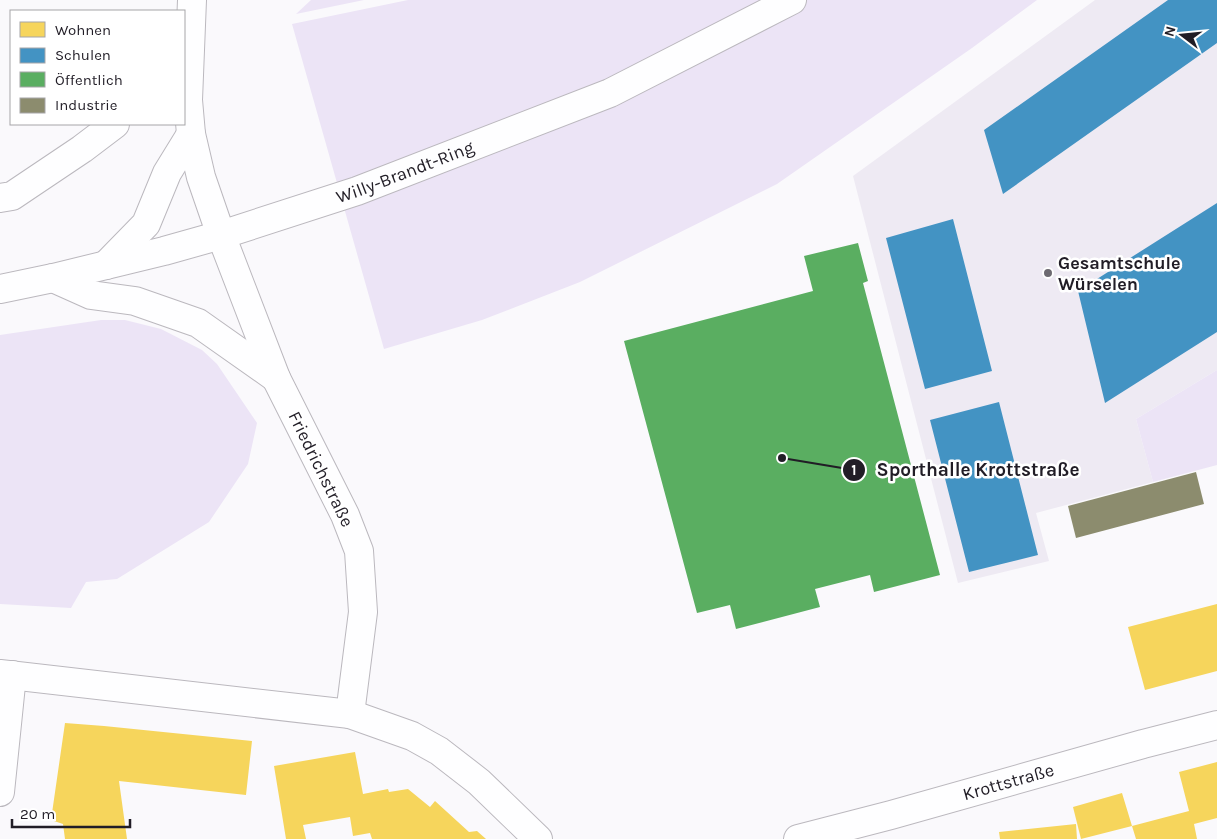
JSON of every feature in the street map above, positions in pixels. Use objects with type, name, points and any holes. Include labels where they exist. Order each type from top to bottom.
[{"type":"street","name":"Friedrichstraße","points":[[192,0],[186,100],[191,134],[201,177],[276,378],[345,515],[359,551],[363,612],[350,714]]},
{"type":"street","name":"Willy-Brandt-Ring","points":[[0,289],[164,251],[357,191],[610,93],[792,0]]},
{"type":"street","points":[[0,198],[12,196],[82,149],[114,125]]},
{"type":"street","points":[[106,265],[146,224],[167,173],[191,134]]},
{"type":"street","points":[[52,278],[90,295],[135,302],[198,323],[276,378]]},
{"type":"street","points":[[0,792],[6,674],[350,714],[412,736],[439,751],[479,782],[538,839]]},
{"type":"street","name":"Krottstraße","points":[[815,837],[1143,744],[1217,725]]},
{"type":"shaded area","points":[[311,0],[364,0],[296,14]]},
{"type":"shaded area","points":[[408,0],[1037,0],[972,48],[777,184],[580,282],[482,320],[384,349],[292,24]]},
{"type":"shaded area","name":"Gesamtschule Würselen","points":[[1095,0],[1217,0],[1217,370],[1136,419],[1153,482],[1036,513],[1049,561],[958,583],[853,176]]},
{"type":"shaded area","points":[[101,320],[125,320],[161,329],[202,350],[217,364],[257,423],[248,464],[209,522],[117,579],[86,582],[71,608],[0,604],[0,335]]},
{"type":"shaded area","points":[[1217,370],[1217,465],[1153,482],[1136,419]]},
{"type":"building: Wohnen","points":[[1217,604],[1217,671],[1145,690],[1128,627]]},
{"type":"building: Wohnen","points":[[65,723],[252,741],[246,795],[119,781],[127,839],[65,839],[63,824],[51,820]]},
{"type":"building: Wohnen","points":[[355,752],[363,794],[388,789],[389,792],[408,789],[430,807],[435,801],[469,832],[477,831],[486,839],[372,839],[370,833],[353,836],[350,817],[303,825],[306,839],[286,839],[274,766]]},
{"type":"building: Wohnen","points":[[1217,762],[1217,818],[1194,824],[1197,839],[1136,839],[1132,826],[1189,811],[1179,772]]},
{"type":"building: Wohnen","points":[[1122,793],[1132,826],[1081,839],[1073,807]]},
{"type":"building: Wohnen","points":[[1076,824],[1077,839],[1000,839],[999,832]]},
{"type":"building: Schulen","points":[[1168,0],[1217,0],[1217,43],[1003,194],[984,130]]},
{"type":"building: Schulen","points":[[1217,203],[1217,332],[1105,403],[1078,291]]},
{"type":"building: Schulen","points":[[953,219],[992,371],[925,389],[886,238]]},
{"type":"building: Schulen","points":[[999,402],[1038,555],[969,572],[930,420]]},
{"type":"building: Öffentlich","points":[[858,243],[868,281],[863,283],[940,575],[874,592],[870,575],[815,589],[820,607],[736,629],[730,605],[697,613],[624,341],[813,291],[804,256]]},
{"type":"building: Industrie","points":[[1196,472],[1204,504],[1076,538],[1068,506]]},
{"type":"place","name":"Gesamtschule Würselen","points":[[1048,273]]},
{"type":"place","name":"Sporthalle Krottstraße","points":[[782,458]]}]
